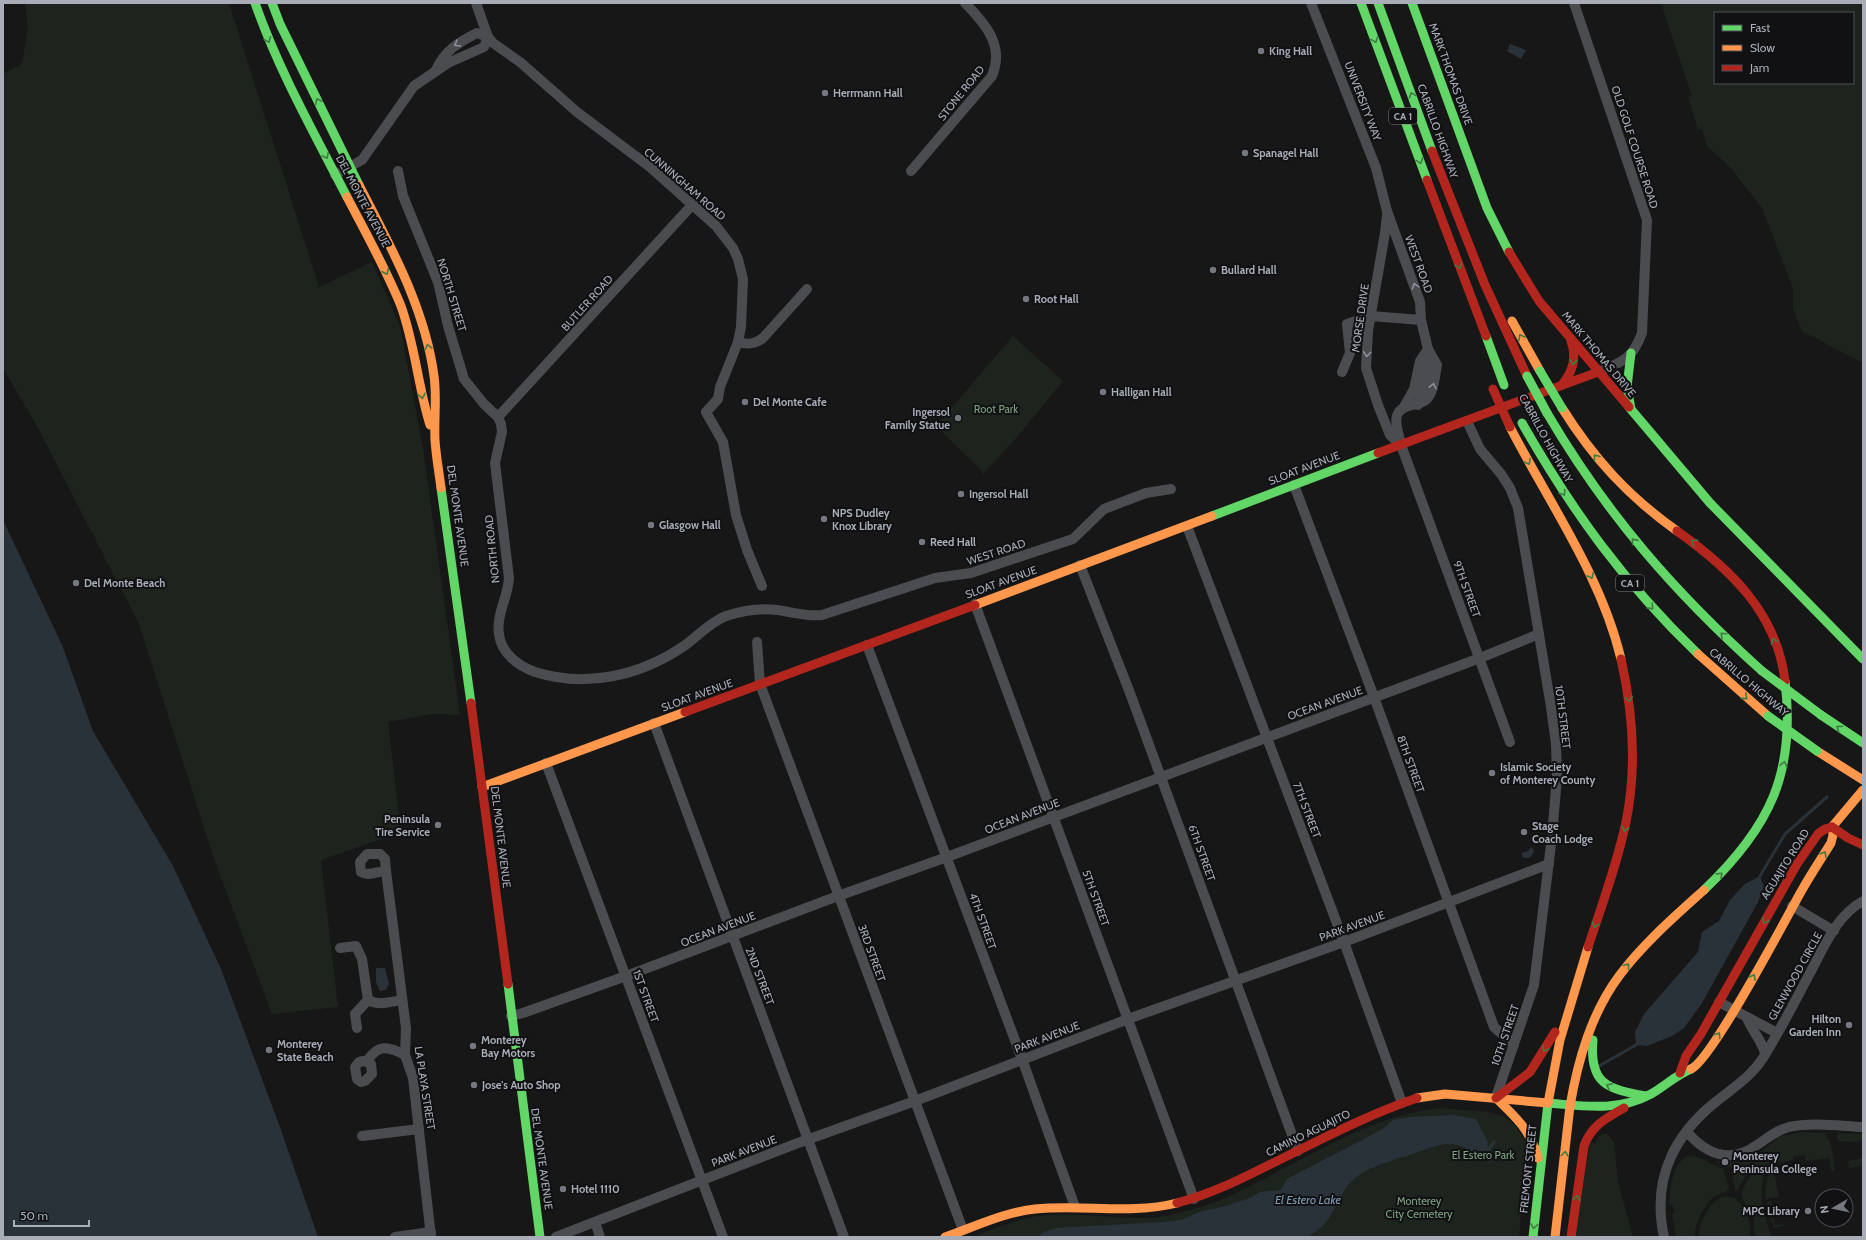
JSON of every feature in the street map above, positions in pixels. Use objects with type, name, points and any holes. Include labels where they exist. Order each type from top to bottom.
[{"type":"main road","name":"DEL MONTE AVENUE","points":[[255,3],[269,42],[283,72],[376,252],[401,307],[409,330],[422,398],[435,441]]},
{"type":"main road","name":"DEL MONTE AVENUE","points":[[272,3],[280,24],[400,265],[424,332],[434,376],[435,441],[482,787],[540,1237]]},
{"type":"main road","name":"CABRILLO HIGHWAY","points":[[1361,3],[1504,385],[1519,417],[1571,505],[1638,593],[1703,660],[1768,716],[1817,751],[1863,780]]},
{"type":"main road","name":"CABRILLO HIGHWAY","points":[[1378,3],[1472,253],[1506,333],[1547,413],[1584,473],[1645,554],[1704,617],[1762,671],[1821,715],[1863,743]]},
{"type":"main road","name":"MARK THOMAS DRIVE","points":[[1412,3],[1483,198],[1495,227],[1527,283],[1546,309],[1598,372],[1740,534],[1863,659]]},
{"type":"main road","points":[[1472,253],[1562,408],[1595,457],[1624,489],[1648,510],[1717,560],[1747,592],[1765,620],[1776,644],[1785,678],[1788,703],[1789,732],[1783,768],[1773,799],[1758,828],[1732,863],[1653,937],[1630,961],[1600,1006],[1581,1055],[1570,1106],[1555,1237]]},
{"type":"main road","points":[[1474,308],[1483,355]]},
{"type":"main road","points":[[1562,386],[1572,370],[1574,362],[1575,350],[1570,337]]},
{"type":"main road","points":[[1631,353],[1627,386],[1628,398],[1633,413]]},
{"type":"main road","name":"OLD GOLF COURSE ROAD","points":[[1528,399],[1598,372]]},
{"type":"main road","points":[[1492,386],[1510,427],[1536,477],[1582,558],[1601,598],[1622,660],[1630,702],[1633,768],[1628,812],[1618,855],[1570,1003],[1533,1069],[1496,1098],[1530,1132],[1536,1149],[1540,1171]]},
{"type":"main road","name":"SLOAT AVENUE","points":[[482,787],[1187,526],[1401,444],[1528,399]]},
{"type":"main road","points":[[1680,1073],[1695,1067],[1702,1058],[1733,1010],[1792,906],[1831,843],[1833,835],[1832,827],[1863,790]]},
{"type":"main road","points":[[1832,827],[1848,838],[1863,845]]},
{"type":"main road","name":"AGUAJITO ROAD","points":[[1680,1073],[1686,1056],[1719,1002],[1797,864],[1818,834],[1825,829],[1832,827]]},
{"type":"main road","name":"FREMONT STREET","points":[[1533,1237],[1548,1103],[1558,1046],[1570,1003]]},
{"type":"main road","points":[[1600,1006],[1591,1051],[1592,1064],[1596,1076],[1603,1084],[1613,1089],[1646,1096]]},
{"type":"main road","name":"CAMINO AGUAJITO","points":[[945,1237],[964,1234],[1021,1211],[1075,1207],[1132,1210],[1163,1207],[1194,1199],[1224,1188],[1338,1131],[1402,1103],[1425,1097],[1446,1094],[1570,1106],[1609,1107],[1624,1104],[1646,1096],[1680,1073]]},
{"type":"main road","points":[[1571,1237],[1584,1146],[1590,1130],[1606,1118],[1646,1096]]},
{"type":"street","points":[[335,175],[362,160],[414,86],[448,63],[484,47],[488,37],[476,3]]},
{"type":"street","name":"STONE ROAD","points":[[911,171],[992,76],[994,70],[996,52],[992,35],[978,16],[965,3]]},
{"type":"street","name":"UNIVERSITY WAY","points":[[1311,3],[1376,168],[1387,211]]},
{"type":"street","name":"OLD GOLF COURSE ROAD","points":[[1574,3],[1647,220],[1642,333],[1638,344],[1624,361],[1598,372]]},
{"type":"street","points":[[436,70],[450,48],[477,33],[488,37]]},
{"type":"street","name":"CUNNINGHAM ROAD","points":[[488,37],[493,43],[520,62],[577,112],[650,167],[693,204],[726,238],[738,259],[743,290],[741,327],[738,342],[720,387],[718,399],[706,412],[723,442],[736,515],[747,550],[762,586]]},
{"type":"street","name":"NORTH STREET","points":[[398,171],[403,196],[438,282],[448,326],[464,379],[484,404],[498,417]]},
{"type":"street","name":"BUTLER ROAD","points":[[498,417],[693,204]]},
{"type":"street","name":"MORSE DRIVE","points":[[1387,211],[1385,233],[1371,316],[1366,368],[1367,375],[1390,435],[1401,444]]},
{"type":"street","name":"WEST ROAD","points":[[1387,211],[1420,302],[1421,320],[1428,349],[1437,365],[1431,392],[1427,399],[1418,405],[1404,407]]},
{"type":"street","points":[[738,342],[751,344],[758,342],[807,289]]},
{"type":"street","points":[[1342,372],[1349,359],[1350,353],[1347,324],[1371,316],[1421,320]]},
{"type":"street","points":[[1401,444],[1395,418],[1404,407],[1414,389],[1420,361],[1428,349]]},
{"type":"street","name":"NORTH ROAD","points":[[498,417],[502,432],[495,463],[509,578],[498,630],[503,648],[520,665],[541,674],[569,680],[597,680],[611,677],[634,671],[672,653],[719,619],[742,612],[770,610]]},
{"type":"street","name":"10TH STREET","points":[[1467,421],[1480,449],[1502,474],[1510,488],[1518,508],[1556,744],[1557,783],[1549,864],[1534,985],[1496,1098]]},
{"type":"street","name":"9TH STREET","points":[[1401,444],[1510,742]]},
{"type":"street","name":"8TH STREET","points":[[1294,485],[1374,697],[1494,1026],[1514,1045]]},
{"type":"street","name":"WEST ROAD","points":[[770,610],[808,616],[822,615],[936,578],[971,573],[1073,539],[1104,509],[1146,493],[1170,489]]},
{"type":"street","name":"7TH STREET","points":[[1187,526],[1344,942],[1402,1103]]},
{"type":"street","name":"6TH STREET","points":[[1080,565],[1161,777],[1298,1151]]},
{"type":"street","name":"5TH STREET","points":[[975,604],[1194,1199]]},
{"type":"street","name":"OCEAN AVENUE","points":[[512,1016],[523,1014],[732,937],[838,896],[946,858],[1480,658],[1539,634]]},
{"type":"street","points":[[757,642],[760,684]]},
{"type":"street","name":"4TH STREET","points":[[867,644],[1022,1059],[1075,1207]]},
{"type":"street","name":"3RD STREET","points":[[760,684],[964,1234]]},
{"type":"street","name":"2ND STREET","points":[[654,723],[844,1237]]},
{"type":"street","name":"1ST STREET","points":[[546,763],[723,1237]]},
{"type":"street","name":"PARK AVENUE","points":[[556,1237],[702,1180],[915,1101],[1128,1019],[1344,942],[1549,864]]},
{"type":"street","name":"LA PLAYA STREET","points":[[386,871],[406,1028],[405,1054],[413,1078],[431,1234]]},
{"type":"street","name":"GLENWOOD CIRCLE","points":[[1719,1002],[1777,1033],[1834,931],[1848,912],[1863,901]]},
{"type":"street","points":[[1792,906],[1834,931]]},
{"type":"street","points":[[340,948],[356,946],[362,959],[368,1000]]},
{"type":"street","points":[[368,1000],[373,1003],[381,1004],[402,1000]]},
{"type":"street","points":[[357,1028],[355,1014],[368,1000]]},
{"type":"street","points":[[1747,1018],[1751,1027],[1761,1041],[1765,1053]]},
{"type":"street","points":[[1664,1237],[1660,1202],[1662,1183],[1671,1156],[1701,1114],[1747,1077],[1765,1053],[1777,1033]]},
{"type":"street","points":[[367,1061],[372,1054],[381,1048],[394,1049],[405,1054]]},
{"type":"street","points":[[1687,1132],[1697,1143],[1707,1150],[1730,1155],[1746,1152],[1776,1132],[1790,1127],[1863,1127]]},
{"type":"street","points":[[362,1136],[419,1129]]},
{"type":"street","points":[[595,1222],[600,1237]]},
{"type":"street","points":[[395,1237],[431,1234]]},
{"type":"green space","points":[[25,3],[229,3],[319,287],[372,262],[400,326],[423,448],[460,715],[433,714],[388,722],[401,832],[321,860],[338,1007],[272,1014],[213,856],[139,624],[38,428],[3,368],[3,74],[22,64],[28,27]]},
{"type":"green space","points":[[1661,3],[1863,3],[1863,363],[1802,331],[1793,309],[1793,288],[1762,208],[1731,168],[1707,146],[1702,129],[1698,130],[1688,97],[1692,96]]},
{"type":"green space","name":"Root Park","points":[[1013,336],[1063,381],[1017,437],[982,475],[982,471],[936,426]]},
{"type":"green space","name":"El Estero Park","points":[[1440,1108],[1489,1112],[1503,1116],[1515,1125],[1528,1146],[1519,1237],[974,1237],[1012,1222],[1032,1217],[1075,1215],[1152,1218],[1194,1209],[1213,1203],[1240,1191],[1350,1135],[1394,1118]]},
{"type":"green space","points":[[1801,1132],[1824,1133],[1831,1146],[1835,1170],[1831,1171],[1829,1158],[1806,1161],[1805,1155],[1793,1157],[1793,1160],[1753,1168],[1733,1168],[1715,1161],[1743,1161],[1758,1154],[1779,1137]]},
{"type":"green space","points":[[1839,1133],[1863,1134],[1863,1148],[1861,1140],[1856,1142],[1838,1141],[1837,1135]]},
{"type":"green space","points":[[1601,1134],[1607,1134],[1614,1142],[1618,1182],[1633,1237],[1575,1237],[1590,1142],[1595,1143]]},
{"type":"green space","points":[[1688,1156],[1698,1157],[1723,1169],[1729,1187],[1724,1192],[1714,1197],[1706,1205],[1698,1221],[1694,1237],[1676,1237],[1672,1214],[1674,1213],[1673,1205],[1670,1205],[1671,1185],[1678,1164]]},
{"type":"green space","points":[[1863,1158],[1863,1166],[1849,1168],[1847,1161]]},
{"type":"green space","points":[[1776,1165],[1777,1168],[1773,1168],[1779,1197],[1766,1199],[1765,1195],[1768,1174],[1771,1166]]},
{"type":"green space","points":[[1764,1168],[1766,1170],[1762,1187],[1762,1204],[1771,1237],[1755,1237],[1753,1217],[1741,1194],[1753,1174]]},
{"type":"green space","points":[[1732,1172],[1747,1173],[1737,1191],[1735,1191]]},
{"type":"green space","points":[[1722,1197],[1735,1199],[1740,1203],[1747,1216],[1750,1237],[1698,1237],[1701,1226],[1709,1209]]},
{"type":"green space","points":[[1772,1201],[1772,1205],[1770,1205],[1772,1219],[1774,1219],[1775,1225],[1783,1224],[1783,1226],[1774,1228],[1766,1202]]},
{"type":"water","points":[[1510,44],[1526,50],[1521,59],[1507,51]]},
{"type":"water","points":[[3,520],[62,645],[93,731],[173,866],[221,969],[281,1130],[318,1237],[3,1237]]},
{"type":"water","points":[[1531,847],[1534,851],[1532,855],[1528,858],[1522,857],[1522,853],[1528,851]]},
{"type":"water","points":[[1760,876],[1764,887],[1758,902],[1702,1003],[1684,1028],[1672,1036],[1647,1046],[1636,1045],[1635,1032],[1644,1014],[1698,952],[1702,932],[1719,921],[1730,900],[1745,884]]},
{"type":"water","points":[[376,968],[385,968],[389,984],[386,990],[380,991],[376,982]]},
{"type":"water","name":"El Estero Lake","points":[[1452,1115],[1476,1119],[1488,1142],[1487,1153],[1479,1156],[1462,1146],[1446,1144],[1398,1158],[1372,1168],[1352,1181],[1341,1196],[1329,1219],[1316,1232],[1306,1237],[1039,1237],[1042,1233],[1055,1228],[1180,1220],[1203,1211],[1226,1206],[1252,1197],[1260,1192],[1281,1190],[1287,1179],[1383,1129],[1393,1120],[1411,1117]]},
{"type":"waterway","points":[[1760,876],[1785,834],[1827,797]]},
{"type":"waterway","points":[[1599,1066],[1636,1045]]},
{"type":"waterway","points":[[1490,1161],[1488,1150],[1494,1142]]},
{"type":"traffic: fast","points":[[255,3],[264,28],[286,77],[347,197]]},
{"type":"traffic: fast","points":[[272,3],[280,24],[359,185]]},
{"type":"traffic: fast","points":[[1361,3],[1427,180]]},
{"type":"traffic: fast","points":[[1378,3],[1432,151]]},
{"type":"traffic: fast","points":[[1412,3],[1487,208],[1509,252]]},
{"type":"traffic: fast","points":[[1486,336],[1504,385]]},
{"type":"traffic: fast","points":[[1631,353],[1627,387],[1631,409]]},
{"type":"traffic: fast","points":[[1540,371],[1562,408]]},
{"type":"traffic: fast","points":[[1527,376],[1547,413]]},
{"type":"traffic: fast","points":[[1629,407],[1710,503],[1863,659]]},
{"type":"traffic: fast","points":[[1547,413],[1594,485],[1618,519],[1644,551],[1700,612],[1762,671]]},
{"type":"traffic: fast","points":[[1522,423],[1560,486],[1601,545],[1647,601],[1698,654]]},
{"type":"traffic: fast","points":[[1212,516],[1378,453]]},
{"type":"traffic: fast","points":[[441,488],[471,703]]},
{"type":"traffic: fast","points":[[1762,671],[1821,715]]},
{"type":"traffic: fast","points":[[1704,890],[1727,867],[1746,844],[1762,820],[1773,796],[1782,771],[1786,744],[1787,714],[1785,681]]},
{"type":"traffic: fast","points":[[1821,715],[1863,743]]},
{"type":"traffic: fast","points":[[1768,716],[1817,751]]},
{"type":"traffic: fast","points":[[508,984],[540,1237]]},
{"type":"traffic: fast","points":[[1593,1040],[1594,1066],[1603,1082],[1611,1087],[1646,1096]]},
{"type":"traffic: fast","points":[[1533,1237],[1548,1103],[1613,1106],[1639,1100],[1651,1094],[1680,1074],[1691,1069]]},
{"type":"traffic: slow","points":[[359,185],[405,278],[423,326],[434,376],[435,440],[441,488]]},
{"type":"traffic: slow","points":[[347,197],[401,306],[410,336],[422,395],[430,425]]},
{"type":"traffic: slow","points":[[1512,321],[1540,371]]},
{"type":"traffic: slow","points":[[1562,408],[1587,444],[1613,476],[1659,518],[1677,531]]},
{"type":"traffic: slow","points":[[1510,427],[1573,540],[1601,598],[1621,659]]},
{"type":"traffic: slow","points":[[975,605],[1212,516]]},
{"type":"traffic: slow","points":[[1698,654],[1768,716]]},
{"type":"traffic: slow","points":[[482,787],[685,712]]},
{"type":"traffic: slow","points":[[1817,751],[1863,780]]},
{"type":"traffic: slow","points":[[1832,827],[1863,790]]},
{"type":"traffic: slow","points":[[1691,1069],[1701,1060],[1715,1041],[1748,987],[1805,884],[1831,843],[1833,835],[1832,827]]},
{"type":"traffic: slow","points":[[1570,1106],[1577,1072],[1587,1038],[1593,1022],[1609,991],[1628,964],[1670,921],[1704,890]]},
{"type":"traffic: slow","points":[[1548,1103],[1560,1040],[1588,947]]},
{"type":"traffic: slow","points":[[1417,1098],[1445,1094],[1548,1103]]},
{"type":"traffic: slow","points":[[1496,1098],[1516,1118],[1527,1132],[1538,1158]]},
{"type":"traffic: slow","points":[[1555,1237],[1570,1106]]},
{"type":"traffic: slow","points":[[945,1237],[1012,1213],[1035,1209],[1124,1209],[1177,1203]]},
{"type":"traffic: jam","points":[[1432,151],[1485,285],[1527,376]]},
{"type":"traffic: jam","points":[[1427,180],[1486,336]]},
{"type":"traffic: jam","points":[[1509,252],[1539,301],[1629,407]]},
{"type":"traffic: jam","points":[[1562,385],[1569,375],[1573,364],[1574,353],[1571,341]]},
{"type":"traffic: jam","points":[[1378,453],[1598,372]]},
{"type":"traffic: jam","points":[[1493,389],[1510,427]]},
{"type":"traffic: jam","points":[[1677,531],[1715,560],[1748,594],[1761,613],[1772,634],[1780,656],[1785,681]]},
{"type":"traffic: jam","points":[[685,712],[975,605]]},
{"type":"traffic: jam","points":[[1588,947],[1618,853],[1626,822],[1632,781],[1631,720],[1621,659]]},
{"type":"traffic: jam","points":[[471,703],[508,984]]},
{"type":"traffic: jam","points":[[1680,1073],[1686,1056],[1701,1034],[1797,864],[1818,834],[1825,829],[1832,827]]},
{"type":"traffic: jam","points":[[1832,827],[1848,838],[1863,845]]},
{"type":"traffic: jam","points":[[1496,1098],[1530,1072],[1555,1032]]},
{"type":"traffic: jam","points":[[1177,1203],[1203,1195],[1227,1185],[1327,1136],[1417,1098]]},
{"type":"traffic: jam","points":[[1571,1237],[1584,1146],[1591,1133],[1600,1123],[1624,1108]]},
{"type":"place","name":"King Hall","points":[[1261,51]]},
{"type":"place","name":"Herrmann Hall","points":[[825,93]]},
{"type":"place","name":"Spanagel Hall","points":[[1245,153]]},
{"type":"place","name":"Bullard Hall","points":[[1213,270]]},
{"type":"place","name":"Root Hall","points":[[1026,299]]},
{"type":"place","name":"Halligan Hall","points":[[1103,392]]},
{"type":"place","name":"Del Monte Cafe","points":[[745,402]]},
{"type":"place","name":"Ingersol Family Statue","points":[[958,418]]},
{"type":"place","name":"Ingersol Hall","points":[[961,494]]},
{"type":"place","name":"NPS Dudley Knox Library","points":[[824,519]]},
{"type":"place","name":"Glasgow Hall","points":[[651,525]]},
{"type":"place","name":"Reed Hall","points":[[922,542]]},
{"type":"place","name":"Del Monte Beach","points":[[76,583]]},
{"type":"place","name":"Islamic Society of Monterey County","points":[[1492,773]]},
{"type":"place","name":"Peninsula Tire Service","points":[[438,825]]},
{"type":"place","name":"Stage Coach Lodge","points":[[1524,832]]},
{"type":"place","name":"Hilton Garden Inn","points":[[1849,1025]]},
{"type":"place","name":"Monterey Bay Motors","points":[[473,1046]]},
{"type":"place","name":"Monterey State Beach","points":[[269,1050]]},
{"type":"place","name":"Jose's Auto Shop","points":[[474,1085]]},
{"type":"place","name":"Monterey Peninsula College","points":[[1725,1162]]},
{"type":"place","name":"Hotel 1110","points":[[563,1189]]},
{"type":"place","name":"MPC Library","points":[[1808,1211]]},
{"type":"park label","name":"Monterey City Cemetery","points":[[1419,1207]]}]
